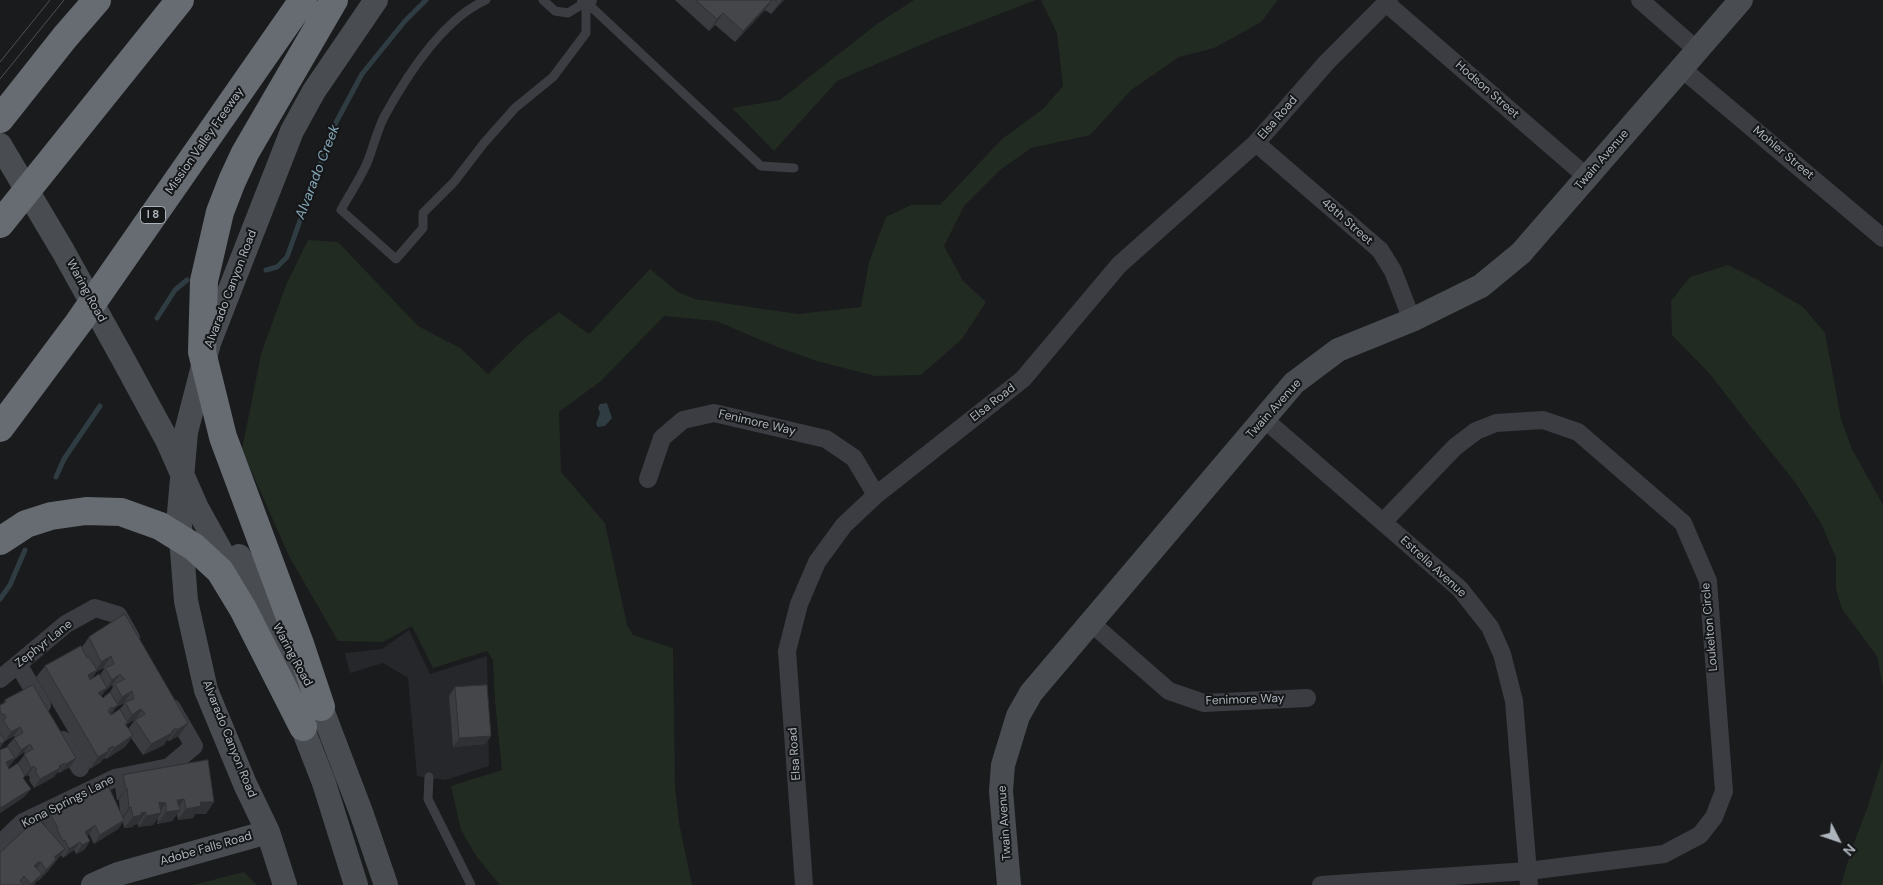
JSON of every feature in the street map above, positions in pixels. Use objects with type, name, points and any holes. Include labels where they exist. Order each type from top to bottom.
[{"type":"highway","points":[[7,106],[97,0]]},
{"type":"highway","points":[[0,224],[180,0]]},
{"type":"highway","name":"Mission Valley Freeway","points":[[0,428],[79,322],[303,0]]},
{"type":"highway","points":[[321,707],[291,619],[223,437],[202,352],[204,281],[223,204],[245,153],[334,0]]},
{"type":"highway","points":[[0,541],[26,524],[51,516],[86,510],[121,512],[160,526],[194,547],[220,571],[243,609],[303,727]]},
{"type":"street","name":"Alvarado Canyon Road","points":[[268,832],[245,784],[206,690],[186,601],[179,513],[186,432],[208,343],[292,131],[314,91],[376,0]]},
{"type":"street","points":[[1640,0],[1697,50]]},
{"type":"street","name":"Twain Avenue","points":[[1009,885],[1001,791],[1003,765],[1018,716],[1031,693],[1294,383],[1338,350],[1412,320],[1481,286],[1521,253],[1741,0]]},
{"type":"street","name":"Elsa Road","points":[[804,885],[787,651],[799,604],[817,562],[844,525],[876,495],[1023,379],[1119,265],[1256,143],[1327,62],[1388,2]]},
{"type":"street","name":"Hodson Street","points":[[1388,2],[1587,177]]},
{"type":"street","name":"Mohler Street","points":[[1681,68],[1883,238]]},
{"type":"street","name":"48th Street","points":[[1256,143],[1380,250],[1393,271],[1412,320]]},
{"type":"street","name":"Waring Road","points":[[0,145],[63,251],[123,359],[167,440],[197,508],[236,577],[303,727],[324,783],[356,885]]},
{"type":"street","name":"Fenimore Way","points":[[648,479],[662,438],[682,420],[714,413],[826,439],[854,458],[876,495]]},
{"type":"street","name":"Estrella Avenue","points":[[1264,419],[1460,589],[1490,627],[1502,654],[1514,701],[1528,878]]},
{"type":"street","name":"Loukelton Circle","points":[[1321,885],[1528,878],[1664,854],[1700,835],[1714,817],[1724,791],[1708,582],[1683,523],[1578,432],[1543,420],[1496,423],[1476,431],[1455,447],[1383,522]]},
{"type":"street","name":"Waring Road","points":[[167,440],[209,501],[321,707],[362,812],[386,885]]},
{"type":"street","name":"Zephyr Lane","points":[[0,679],[66,624],[95,608],[118,615],[142,656]]},
{"type":"street","name":"Fenimore Way","points":[[1090,622],[1170,691],[1204,703],[1307,698]]},
{"type":"street","points":[[18,664],[80,768]]},
{"type":"street","name":"Kona Springs Lane","points":[[0,844],[23,822],[115,778],[169,767],[194,746],[165,697]]},
{"type":"street","name":"Adobe Falls Road","points":[[93,885],[118,874],[268,832],[285,885]]},
{"type":"lane","points":[[486,0],[474,5],[458,18],[408,76],[384,118],[366,165],[341,210],[396,259],[423,228],[423,213],[454,182],[484,143],[515,108],[553,77],[586,33],[587,1]]},
{"type":"lane","points":[[544,0],[555,11],[568,14],[587,1]]},
{"type":"lane","points":[[587,1],[761,166],[794,168]]},
{"type":"lane","points":[[429,777],[428,799],[471,885]]},
{"type":"shaded area","points":[[914,0],[1036,0],[937,38],[837,81],[774,151],[732,108],[780,100],[877,24]]},
{"type":"shaded area","points":[[1041,0],[1278,0],[1261,22],[1214,48],[1179,57],[1131,90],[1090,135],[1031,148],[1000,170],[964,206],[944,246],[963,281],[986,302],[962,339],[921,375],[875,376],[817,361],[780,348],[716,321],[664,316],[601,381],[559,412],[561,472],[605,523],[627,625],[633,635],[673,648],[675,787],[679,823],[692,885],[500,885],[476,856],[461,830],[451,786],[502,770],[493,660],[487,651],[433,668],[412,626],[383,642],[338,641],[289,556],[242,450],[261,354],[286,285],[308,240],[338,242],[418,326],[460,348],[488,374],[525,338],[559,312],[589,334],[650,269],[678,292],[695,299],[798,314],[861,307],[869,262],[886,217],[911,205],[940,205],[1002,139],[1043,109],[1063,86],[1057,33]]},
{"type":"shaded area","points":[[1728,265],[1758,280],[1803,307],[1825,333],[1841,419],[1852,449],[1883,505],[1883,688],[1877,656],[1842,609],[1836,589],[1836,558],[1821,523],[1795,482],[1710,374],[1672,335],[1671,301],[1690,277]]},
{"type":"shaded area","points":[[607,403],[612,418],[605,426],[598,427],[596,424],[600,413],[598,408],[600,404]]},
{"type":"shaded area","points":[[409,630],[430,674],[487,656],[489,766],[445,780],[417,776],[408,678],[383,663],[350,673],[345,653],[382,649]]},
{"type":"shaded area","points":[[1883,757],[1883,885],[1841,885],[1852,848],[1868,806]]},
{"type":"shaded area","points":[[244,872],[257,885],[193,885]]},
{"type":"building","points":[[696,0],[772,0],[743,31],[723,13],[717,19]]},
{"type":"building","points":[[125,614],[188,723],[177,730],[176,728],[172,733],[151,744],[135,720],[145,714],[140,709],[132,715],[125,702],[134,699],[132,691],[122,697],[115,684],[125,679],[120,674],[112,680],[105,668],[114,664],[111,656],[101,662],[89,637]]},
{"type":"building","points":[[81,646],[87,658],[89,657],[97,670],[88,675],[90,680],[99,674],[107,688],[98,693],[103,698],[110,692],[118,705],[113,708],[111,707],[108,711],[111,715],[120,709],[128,723],[125,724],[133,735],[98,757],[45,666]]},
{"type":"building","points":[[33,685],[76,758],[59,766],[60,768],[40,779],[35,771],[37,770],[34,766],[31,768],[24,754],[33,749],[30,744],[21,750],[14,738],[23,733],[20,727],[11,732],[3,720],[6,718],[4,714],[2,715],[0,710],[0,705],[6,702],[5,700]]},
{"type":"building","points":[[487,685],[491,736],[459,738],[455,687]]},
{"type":"building","points":[[0,733],[5,741],[0,744]]},
{"type":"building","points":[[8,747],[15,758],[6,762],[9,769],[18,763],[25,776],[23,778],[31,789],[0,808],[0,750]]},
{"type":"building","points":[[208,760],[214,802],[200,802],[201,806],[186,809],[184,799],[177,800],[180,810],[166,812],[166,803],[159,802],[161,813],[146,816],[146,812],[133,817],[131,807],[129,808],[127,788],[123,775]]},
{"type":"building","points":[[107,783],[124,820],[100,835],[95,825],[85,832],[90,841],[82,845],[80,842],[69,849],[49,812]]},
{"type":"building","points":[[38,818],[65,849],[54,857],[56,859],[46,870],[41,862],[34,866],[42,874],[31,884],[24,876],[20,881],[24,885],[0,885],[0,853]]},
{"type":"waterway","name":"Alvarado Creek","points":[[266,270],[277,267],[287,257],[333,128],[362,74],[405,21],[426,0]]},
{"type":"waterway","name":"Alvarado Creek","points":[[157,318],[175,290],[187,280]]},
{"type":"waterway","name":"Alvarado Creek","points":[[56,477],[64,459],[100,406]]},
{"type":"waterway","name":"Alvarado Creek","points":[[0,599],[10,585],[25,550]]},
{"type":"tram line","points":[[0,62],[50,0]]},
{"type":"tram line","points":[[0,79],[64,0]]}]
